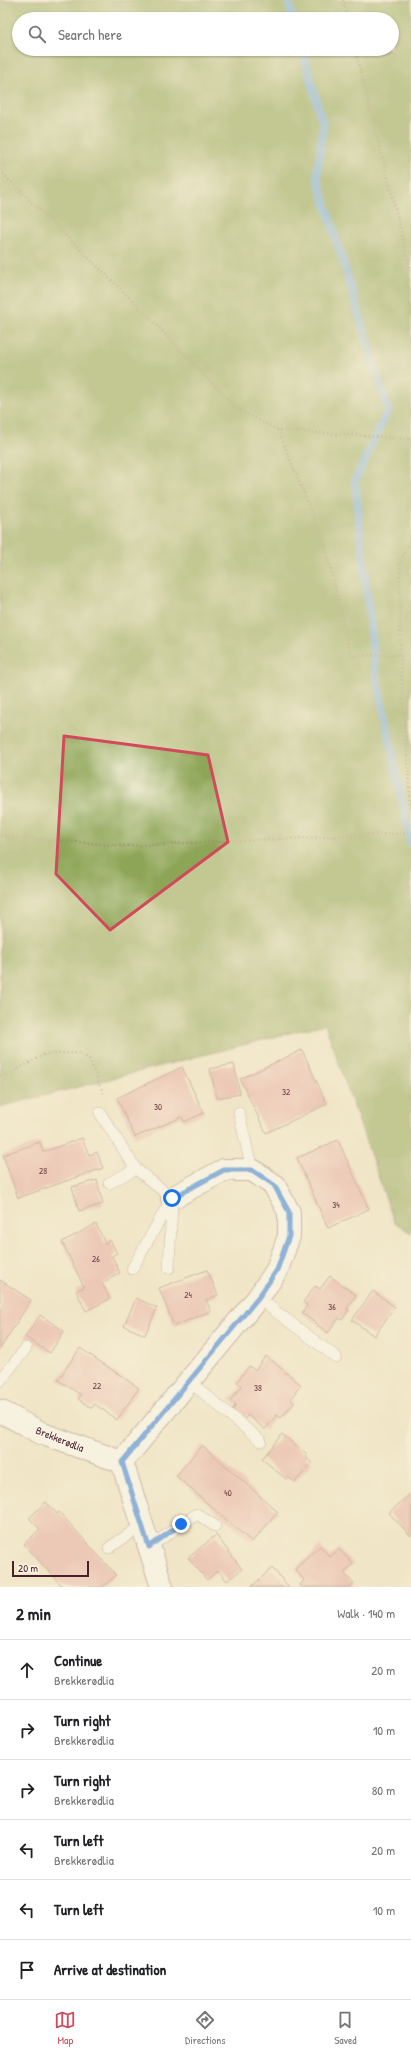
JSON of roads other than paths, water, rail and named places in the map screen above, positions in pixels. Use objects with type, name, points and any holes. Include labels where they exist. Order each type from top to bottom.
[{"type":"street","points":[[162,1587],[122,1462],[258,1298],[277,1270],[289,1236],[289,1212],[274,1185],[252,1170],[224,1170],[172,1198]]},
{"type":"street","name":"Brekkerødlia","points":[[0,1411],[43,1434],[122,1462]]},
{"type":"lane","points":[[100,1113],[136,1169],[172,1198]]},
{"type":"lane","points":[[239,1113],[252,1170]]},
{"type":"lane","points":[[108,1184],[136,1169]]},
{"type":"lane","points":[[169,1268],[172,1198]]},
{"type":"lane","points":[[132,1269],[172,1198]]},
{"type":"lane","points":[[258,1298],[336,1358]]},
{"type":"lane","points":[[0,1381],[26,1348]]},
{"type":"lane","points":[[189,1381],[261,1441]]},
{"type":"lane","points":[[149,1547],[197,1514],[215,1526]]},
{"type":"lane","points":[[109,1548],[142,1525]]},
{"type":"waterway","points":[[288,0],[291,12]]},
{"type":"waterway","points":[[304,56],[323,125],[317,176],[388,410],[355,481],[375,670],[411,844]]}]
